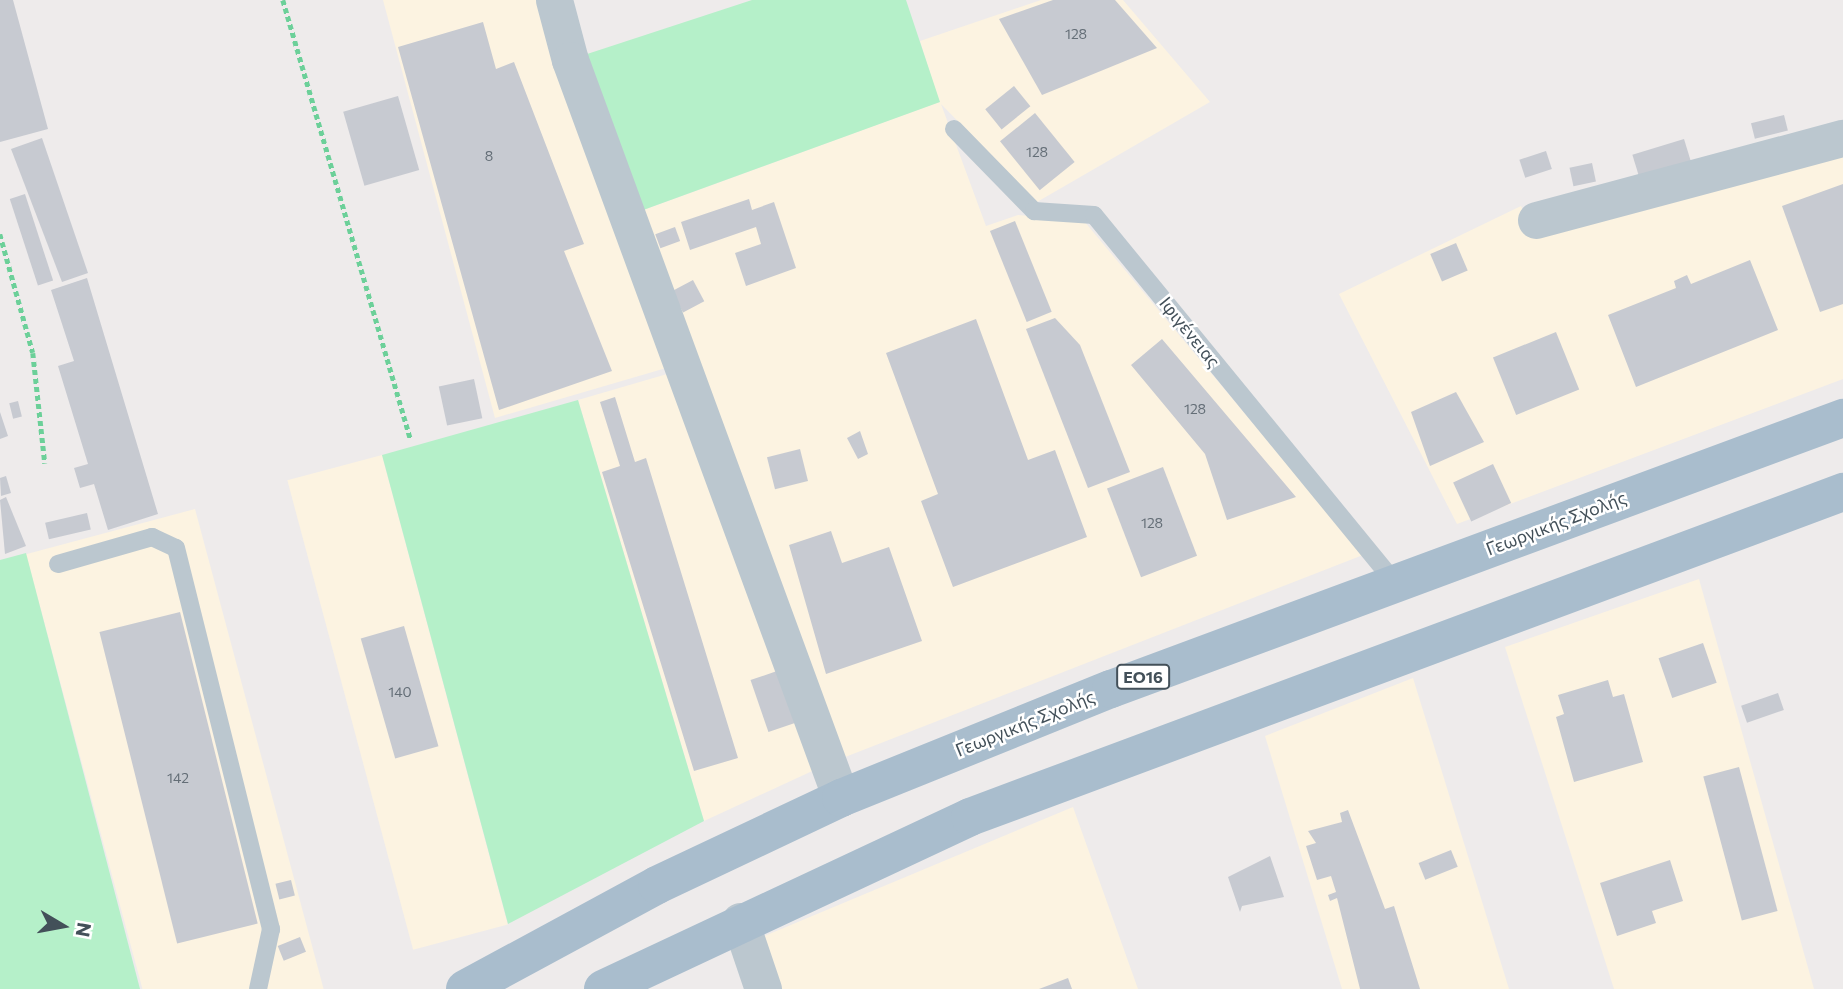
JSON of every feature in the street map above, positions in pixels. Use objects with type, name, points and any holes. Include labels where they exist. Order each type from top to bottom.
[{"type":"main road","name":"Γεωργικής Σχολής","points":[[465,989],[679,874],[841,798],[1111,689],[1843,418]]},
{"type":"main road","points":[[603,989],[740,921],[970,817],[1843,492]]},
{"type":"street","points":[[554,0],[570,60],[841,798]]},
{"type":"street","points":[[1536,220],[1843,138]]},
{"type":"street","points":[[740,921],[764,989]]},
{"type":"lane","name":"Ιφιγένειας","points":[[954,129],[1034,211],[1094,215],[1397,584]]},
{"type":"lane","points":[[58,564],[152,537],[176,548],[271,929],[258,989]]},
{"type":"path","points":[[283,0],[411,440]]},
{"type":"path","points":[[0,234],[33,353],[46,463]]},
{"type":"shaded area","points":[[383,0],[544,0],[673,366],[495,418]]},
{"type":"shaded area","points":[[1041,0],[1123,0],[1210,102],[1037,202],[941,104],[986,226],[1018,215],[1084,221],[1363,555],[835,761],[635,213],[939,102],[920,41]]},
{"type":"shaded area","points":[[1843,149],[1843,379],[1457,524],[1339,294],[1521,206],[1532,231]]},
{"type":"shaded area","points":[[674,372],[821,767],[704,821],[578,400]]},
{"type":"shaded area","points":[[382,455],[508,924],[413,950],[287,480]]},
{"type":"shaded area","points":[[195,509],[324,989],[142,989],[26,554]]},
{"type":"shaded area","points":[[1699,579],[1814,989],[1614,989],[1505,647]]},
{"type":"shaded area","points":[[1413,678],[1509,989],[1342,989],[1265,736]]},
{"type":"shaded area","points":[[1073,807],[1138,989],[775,989],[757,939]]},
{"type":"green space","points":[[752,0],[906,0],[940,102],[635,213],[578,57]]},
{"type":"green space","points":[[578,400],[704,821],[508,924],[382,455]]},
{"type":"green space","points":[[26,553],[140,989],[0,989],[0,560]]},
{"type":"building","points":[[0,0],[13,0],[48,129],[0,142]]},
{"type":"building","points":[[1053,0],[1115,0],[1157,48],[1042,95],[999,19]]},
{"type":"building","points":[[483,22],[496,69],[514,62],[584,244],[564,251],[612,371],[499,410],[398,47]]},
{"type":"building","points":[[1014,86],[1030,106],[1002,129],[985,109]]},
{"type":"building","points":[[398,96],[419,170],[364,186],[343,112]]},
{"type":"building","points":[[1035,113],[1075,162],[1040,190],[1000,141]]},
{"type":"building","points":[[1784,115],[1788,131],[1755,139],[1751,123]]},
{"type":"building","points":[[42,138],[88,273],[62,282],[11,149]]},
{"type":"building","points":[[1684,139],[1692,165],[1640,181],[1632,155]]},
{"type":"building","points":[[1546,151],[1552,169],[1525,178],[1519,160]]},
{"type":"building","points":[[1592,163],[1596,182],[1573,186],[1570,168]]},
{"type":"building","points":[[1843,184],[1843,304],[1820,312],[1782,206]]},
{"type":"building","points":[[25,194],[53,281],[38,285],[10,199]]},
{"type":"building","points":[[749,199],[752,210],[774,202],[796,268],[746,286],[735,253],[761,244],[756,227],[690,250],[681,222]]},
{"type":"building","points":[[1015,221],[1052,312],[1027,322],[990,231]]},
{"type":"building","points":[[675,227],[680,241],[660,248],[655,234]]},
{"type":"building","points":[[1456,243],[1468,271],[1442,282],[1430,254]]},
{"type":"building","points":[[1750,260],[1778,330],[1636,387],[1608,315],[1676,288],[1674,281],[1687,275],[1691,284]]},
{"type":"building","points":[[87,278],[158,514],[108,530],[94,484],[80,488],[74,468],[88,464],[58,366],[74,361],[51,290]]},
{"type":"building","points":[[693,280],[704,301],[683,312],[672,291]]},
{"type":"building","points":[[1055,318],[1080,345],[1130,472],[1088,488],[1026,329]]},
{"type":"building","points":[[976,319],[1028,460],[1055,450],[1087,537],[953,587],[921,501],[938,494],[886,353]]},
{"type":"building","points":[[1556,332],[1579,389],[1516,415],[1493,357]]},
{"type":"building","points":[[1162,339],[1296,497],[1227,520],[1205,454],[1131,365]]},
{"type":"building","points":[[474,379],[482,418],[447,426],[439,386]]},
{"type":"building","points":[[1456,392],[1484,442],[1430,466],[1411,412]]},
{"type":"building","points":[[615,397],[635,462],[646,458],[738,758],[694,771],[602,472],[620,466],[600,402]]},
{"type":"building","points":[[18,401],[22,417],[13,419],[9,403]]},
{"type":"building","points":[[0,412],[8,436],[0,439]]},
{"type":"building","points":[[860,431],[868,454],[858,459],[847,438]]},
{"type":"building","points":[[800,449],[808,481],[775,489],[767,457]]},
{"type":"building","points":[[1493,464],[1511,503],[1471,522],[1453,483]]},
{"type":"building","points":[[1163,467],[1197,556],[1141,577],[1107,489]]},
{"type":"building","points":[[6,476],[11,493],[1,496],[0,478]]},
{"type":"building","points":[[6,497],[26,546],[5,554],[0,500]]},
{"type":"building","points":[[87,513],[91,530],[49,539],[45,523]]},
{"type":"building","points":[[831,531],[842,563],[889,547],[922,641],[826,674],[789,545]]},
{"type":"building","points":[[180,612],[258,923],[177,944],[99,632]]},
{"type":"building","points":[[404,626],[438,746],[395,759],[361,638]]},
{"type":"building","points":[[1703,643],[1717,683],[1672,698],[1659,658]]},
{"type":"building","points":[[777,671],[795,723],[768,732],[751,680]]},
{"type":"building","points":[[1608,680],[1613,697],[1624,694],[1643,762],[1574,782],[1556,717],[1564,714],[1558,695]]},
{"type":"building","points":[[1778,693],[1784,710],[1747,723],[1741,706]]},
{"type":"building","points":[[1739,767],[1778,911],[1742,920],[1703,777]]},
{"type":"building","points":[[1348,810],[1385,909],[1394,906],[1420,989],[1360,989],[1337,898],[1330,901],[1328,895],[1336,892],[1331,876],[1317,880],[1306,846],[1316,843],[1308,831],[1342,822],[1340,813]]},
{"type":"building","points":[[1451,850],[1458,867],[1425,880],[1419,863]]},
{"type":"building","points":[[1270,856],[1284,897],[1242,906],[1240,912],[1228,877]]},
{"type":"building","points":[[1670,860],[1683,901],[1652,911],[1656,923],[1617,936],[1600,883]]},
{"type":"building","points":[[291,880],[295,896],[279,899],[275,884]]},
{"type":"building","points":[[300,937],[306,952],[284,961],[278,946]]},
{"type":"building","points":[[1068,978],[1072,989],[1039,989]]}]
